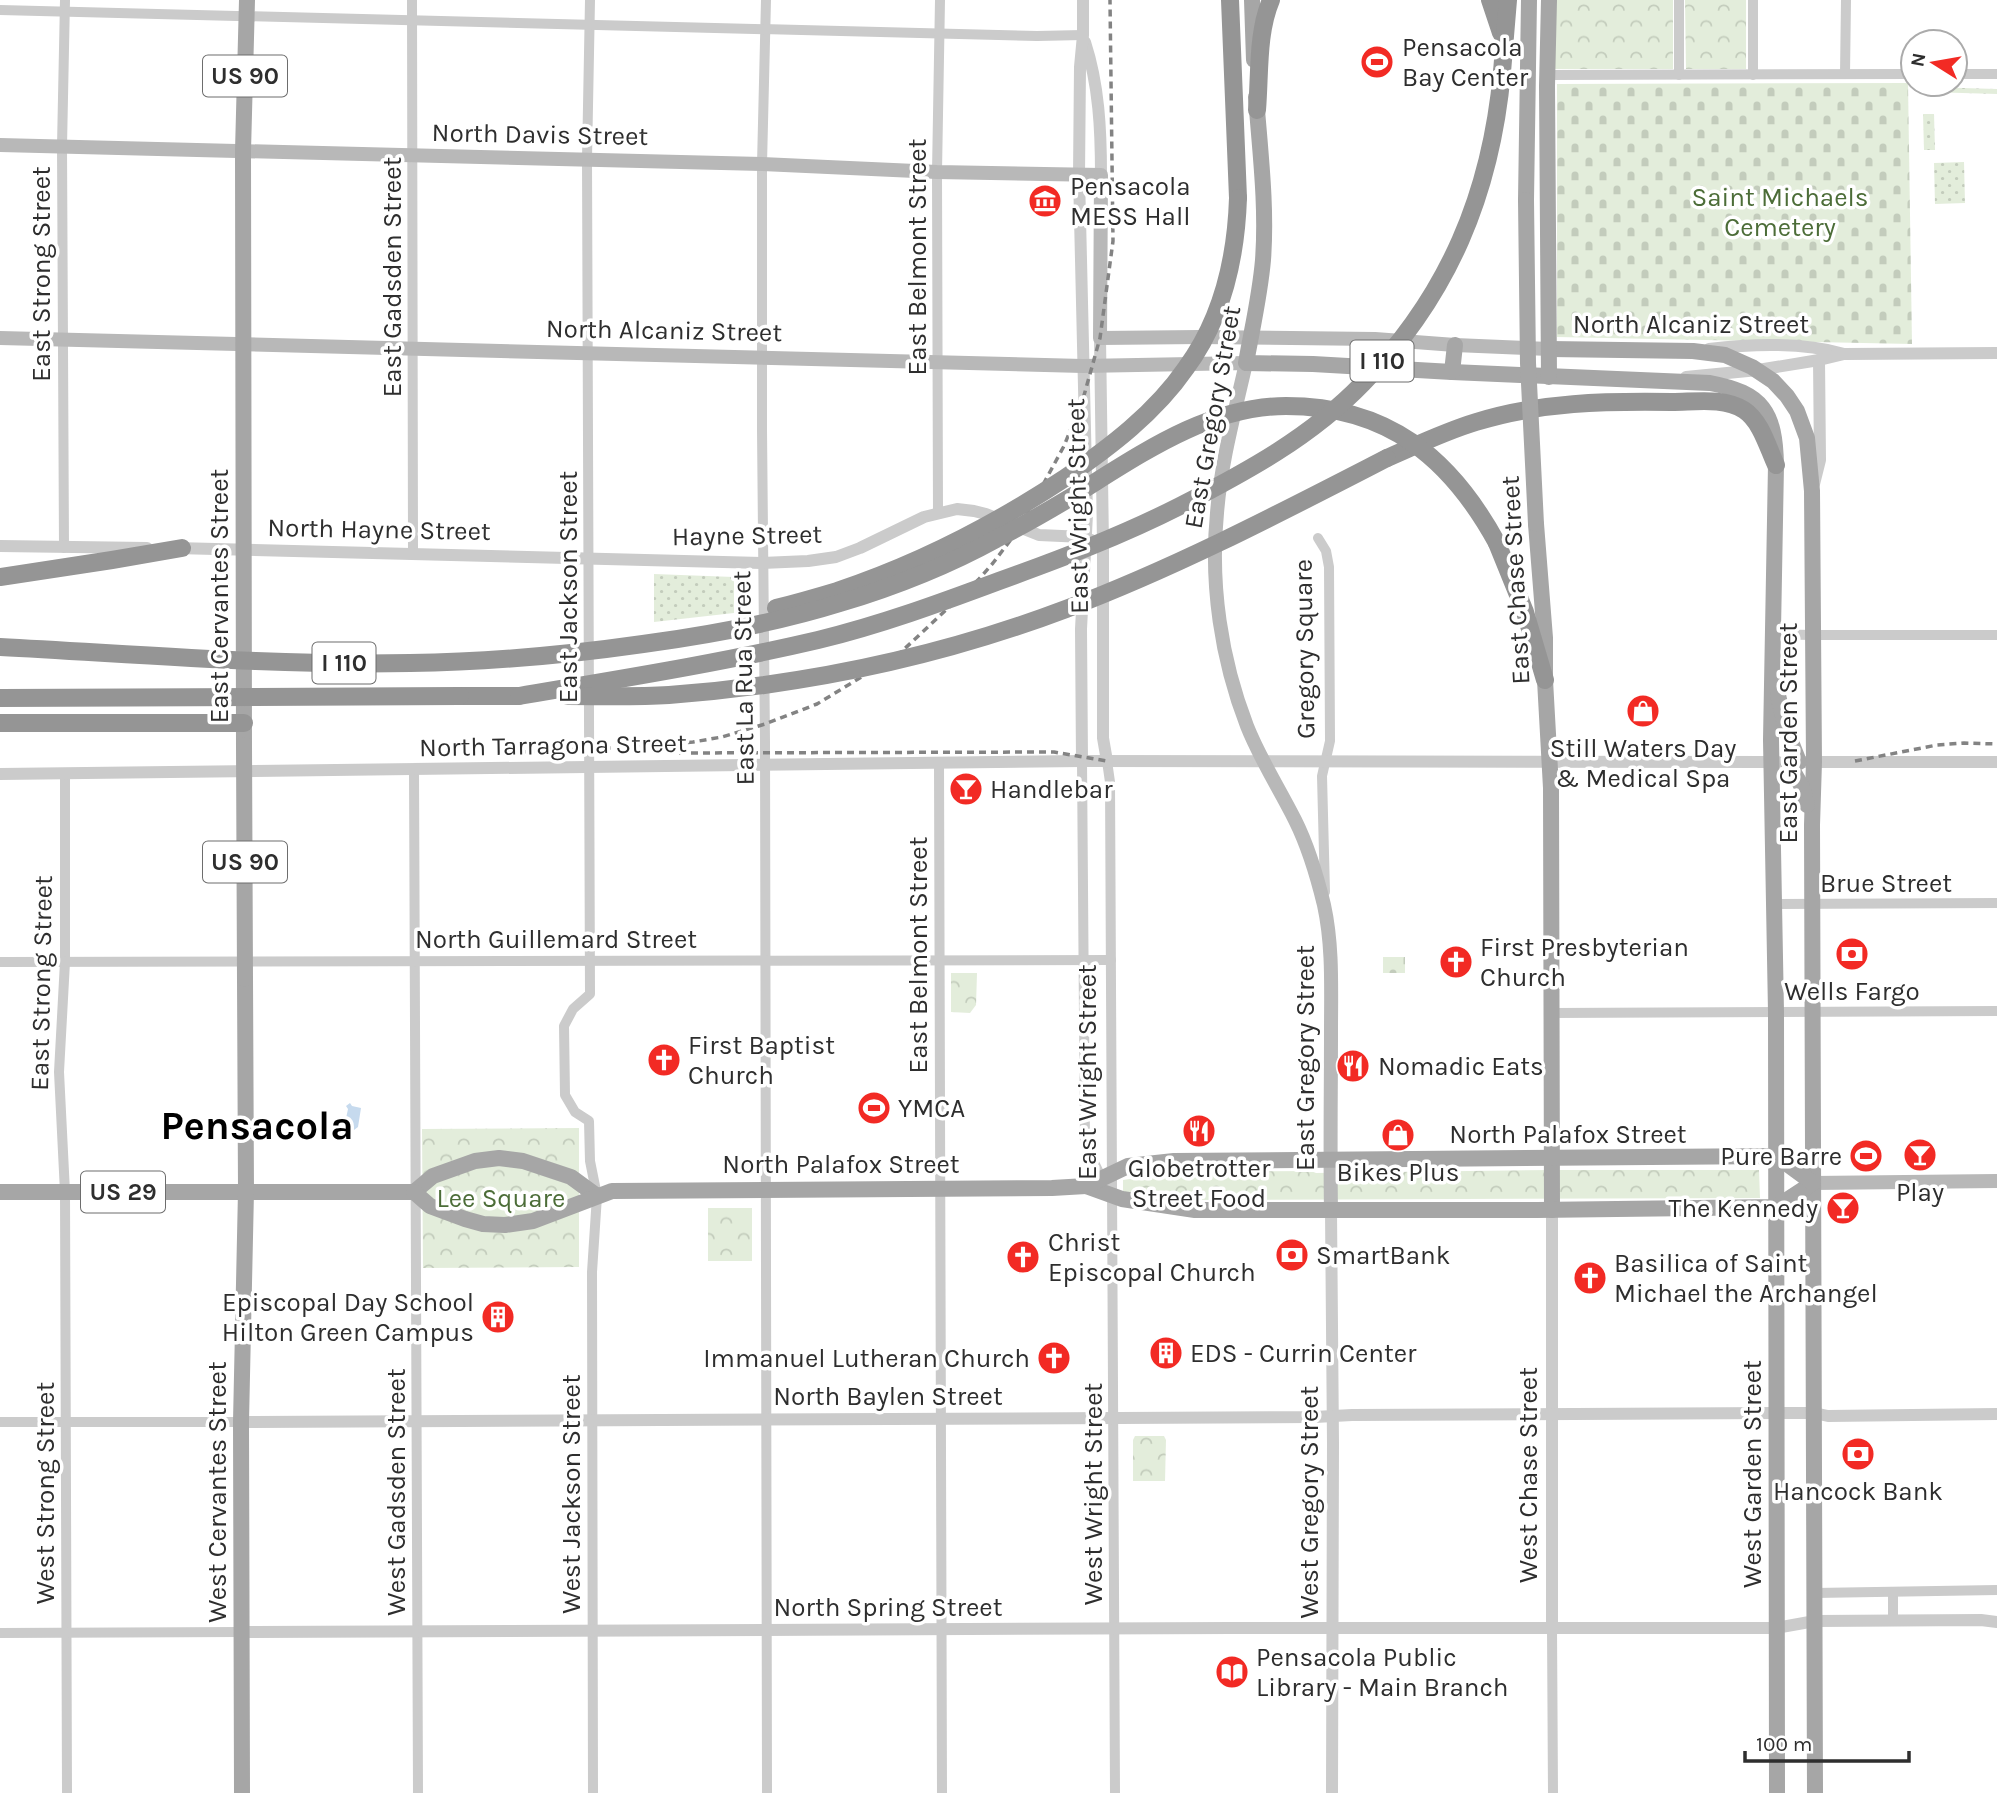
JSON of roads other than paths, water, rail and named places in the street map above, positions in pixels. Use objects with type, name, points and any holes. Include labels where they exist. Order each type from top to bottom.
[{"type":"highway","points":[[686,638],[743,618],[838,591],[934,552],[1016,509],[1109,446],[1175,384],[1188,367],[1215,316],[1228,278],[1236,234],[1238,198],[1230,0]]},
{"type":"highway","points":[[1257,110],[1262,36],[1270,0]]},
{"type":"highway","points":[[1490,0],[1504,47]]},
{"type":"highway","points":[[1504,47],[1508,0]]},
{"type":"highway","name":"I 110","points":[[0,698],[519,695],[658,673],[819,640],[972,592],[1118,536],[1234,479],[1276,454],[1316,425],[1365,381],[1413,325],[1457,249],[1479,192],[1493,138],[1504,47]]},
{"type":"highway","points":[[519,695],[635,696],[712,691],[854,670],[929,653],[1067,608],[1178,561],[1387,458],[1449,431],[1475,422],[1544,407],[1615,401],[1718,402],[1736,406],[1754,419],[1776,465]]},
{"type":"highway","points":[[686,638],[806,613],[904,581],[995,540],[1167,440],[1217,419],[1261,407],[1289,406],[1316,408],[1368,420],[1407,439],[1443,467],[1460,485],[1497,542],[1525,612],[1545,680]]},
{"type":"highway","points":[[0,577],[182,548]]},
{"type":"highway","name":"I 110","points":[[0,647],[270,661],[410,663],[554,655],[686,638]]},
{"type":"highway","points":[[0,723],[244,723]]},
{"type":"main road","name":"East Cervantes Street","points":[[246,1191],[243,152],[247,0]]},
{"type":"main road","name":"East Gregory Street","points":[[1252,0],[1264,231],[1262,272],[1220,483],[1215,561],[1219,610],[1228,664],[1242,713],[1262,761],[1296,822],[1324,906],[1330,965],[1331,1211]]},
{"type":"main road","name":"East Chase Street","points":[[1530,0],[1526,200],[1528,363],[1545,638],[1549,760],[1552,1158]]},
{"type":"main road","points":[[1549,0],[1549,377]]},
{"type":"main road","name":"North Davis Street","points":[[0,145],[1101,175]]},
{"type":"main road","name":"East Wright Street","points":[[1100,338],[1101,175]]},
{"type":"main road","name":"North Alcaniz Street","points":[[0,338],[1083,366],[1313,364],[1665,381]]},
{"type":"main road","name":"North Alcaniz Street","points":[[1100,338],[1375,339],[1550,349],[1693,351]]},
{"type":"main road","points":[[1452,372],[1455,345]]},
{"type":"main road","name":"East Garden Street","points":[[1693,351],[1731,356],[1758,370],[1782,389],[1802,420],[1809,448],[1812,491],[1812,635],[1774,904],[1776,1156]]},
{"type":"main road","name":"East Garden Street","points":[[1665,381],[1710,383],[1748,394],[1762,407],[1775,437],[1772,666],[1793,762],[1812,825],[1813,1183]]},
{"type":"main road","points":[[1772,666],[1793,762],[1812,825]]},
{"type":"main road","points":[[1776,1156],[1813,1183]]},
{"type":"main road","name":"North Palafox Street","points":[[1086,1186],[1128,1166],[1174,1161],[1776,1156]]},
{"type":"main road","name":"West Garden Street","points":[[1776,1156],[1777,1793]]},
{"type":"main road","points":[[246,1191],[414,1192],[433,1176],[475,1161],[499,1158],[523,1161],[571,1177],[597,1196]]},
{"type":"main road","name":"West Chase Street","points":[[1552,1158],[1552,1210]]},
{"type":"main road","points":[[1776,1207],[1813,1183],[1997,1181]]},
{"type":"main road","points":[[1813,1183],[1815,1793]]},
{"type":"main road","name":"North Palafox Street","points":[[414,1192],[430,1206],[483,1224],[505,1226],[533,1222],[612,1191],[1086,1186],[1111,1196],[1195,1210],[1776,1207]]},
{"type":"main road","name":"US 29","points":[[0,1192],[246,1191]]},
{"type":"main road","name":"West Cervantes Street","points":[[242,1793],[241,1422],[246,1191]]},
{"type":"street","name":"East Strong Street","points":[[64,548],[62,146],[65,0]]},
{"type":"street","name":"East Gadsden Street","points":[[412,0],[413,553]]},
{"type":"street","name":"East Jackson Street","points":[[590,0],[587,159],[590,994],[573,1009],[564,1026],[565,1095],[575,1112],[589,1121],[590,1161],[597,1196]]},
{"type":"street","name":"East La Rua Street","points":[[766,0],[762,164],[762,563],[765,764],[767,1793]]},
{"type":"street","name":"East Belmont Street","points":[[938,514],[937,172],[940,0]]},
{"type":"street","name":"East Wright Street","points":[[1083,0],[1079,175],[1087,514],[1081,629],[1085,1144],[1107,1176]]},
{"type":"street","points":[[1679,0],[1679,75]]},
{"type":"street","points":[[1753,0],[1753,75]]},
{"type":"street","points":[[1845,74],[1846,0]]},
{"type":"street","points":[[0,10],[940,34],[1083,35]]},
{"type":"street","name":"East Wright Street","points":[[1083,35],[1093,67],[1100,129],[1101,175]]},
{"type":"street","points":[[1547,75],[1899,74]]},
{"type":"street","points":[[1969,74],[1997,74]]},
{"type":"street","points":[[1083,366],[1100,338]]},
{"type":"street","name":"East Wright Street","points":[[1100,338],[1103,738],[1110,782],[1111,960],[1107,1176],[1111,1196]]},
{"type":"street","name":"North Alcaniz Street","points":[[1693,351],[1734,346],[1798,347],[1826,349],[1844,354]]},
{"type":"street","points":[[1844,354],[1997,353]]},
{"type":"street","name":"North Alcaniz Street","points":[[1665,381],[1704,374],[1758,370],[1844,354]]},
{"type":"street","points":[[1812,491],[1820,460],[1819,360]]},
{"type":"street","points":[[938,514],[957,509],[974,511],[1039,535],[1084,537],[1103,545]]},
{"type":"street","name":"Hayne Street","points":[[589,557],[762,563],[808,561],[836,557],[924,517],[938,514]]},
{"type":"street","name":"Gregory Square","points":[[1318,538],[1329,567],[1329,741],[1326,760]]},
{"type":"street","name":"North Hayne Street","points":[[0,546],[243,548],[589,557]]},
{"type":"street","points":[[1772,634],[1997,635]]},
{"type":"street","name":"East Gregory Street","points":[[1324,906],[1322,775],[1326,760]]},
{"type":"street","name":"North Tarragona Street","points":[[0,774],[1082,761],[1997,762]]},
{"type":"street","name":"East Belmont Street","points":[[939,764],[942,1793]]},
{"type":"street","points":[[414,770],[414,1192]]},
{"type":"street","name":"East Strong Street","points":[[65,774],[65,962],[59,1072],[65,1192]]},
{"type":"street","name":"Brue Street","points":[[1774,904],[1997,903]]},
{"type":"street","name":"North Guillemard Street","points":[[0,962],[1111,960]]},
{"type":"street","points":[[1551,1013],[1997,1011]]},
{"type":"street","name":"West Strong Street","points":[[65,1192],[67,1793]]},
{"type":"street","name":"West Gadsden Street","points":[[414,1192],[418,1793]]},
{"type":"street","name":"West Jackson Street","points":[[593,1793],[592,1272],[597,1196]]},
{"type":"street","name":"West Wright Street","points":[[1111,1196],[1115,1793]]},
{"type":"street","name":"West Chase Street","points":[[1552,1210],[1553,1793]]},
{"type":"street","name":"West Gregory Street","points":[[1331,1211],[1332,1793]]},
{"type":"street","name":"North Baylen Street","points":[[0,1422],[1997,1414]]},
{"type":"street","points":[[1815,1593],[1997,1590]]},
{"type":"street","points":[[1893,1592],[1893,1620]]},
{"type":"street","name":"North Spring Street","points":[[0,1633],[1776,1628],[1815,1621],[1997,1622]]},
{"type":"water","points":[[350,1103],[361,1108],[358,1127],[354,1130],[349,1129],[345,1123],[348,1109],[346,1106]]},
{"type":"railway","points":[[520,752],[693,742],[722,737],[765,724],[817,704],[899,654],[993,563],[1019,529],[1064,446],[1083,399],[1100,338],[1113,241],[1110,0]]},
{"type":"railway","points":[[1855,761],[1937,745],[1997,744]]},
{"type":"railway","points":[[667,753],[1054,752],[1107,761]]},
{"type":"place","name":"Pensacola Bay Center","points":[[1377,62]]},
{"type":"place","name":"Pensacola MESS Hall","points":[[1045,201]]},
{"type":"place","name":"Still Waters Day & Medical Spa","points":[[1643,711]]},
{"type":"place","name":"Handlebar","points":[[966,789]]},
{"type":"place","name":"Wells Fargo","points":[[1852,954]]},
{"type":"place","name":"First Presbyterian Church","points":[[1456,962]]},
{"type":"place","name":"First Baptist Church","points":[[664,1060]]},
{"type":"place","name":"Nomadic Eats","points":[[1353,1066]]},
{"type":"place","name":"YMCA","points":[[874,1108]]},
{"type":"place","name":"Globetrotter Street Food","points":[[1199,1131]]},
{"type":"place","name":"Bikes Plus","points":[[1398,1135]]},
{"type":"place","name":"Play","points":[[1920,1155]]},
{"type":"place","name":"Pure Barre","points":[[1866,1156]]},
{"type":"place","name":"The Kennedy","points":[[1843,1208]]},
{"type":"place","name":"SmartBank","points":[[1292,1255]]},
{"type":"place","name":"Christ Episcopal Church","points":[[1023,1257]]},
{"type":"place","name":"Basilica of Saint Michael the Archangel","points":[[1590,1278]]},
{"type":"place","name":"Episcopal Day School Hilton Green Campus","points":[[498,1317]]},
{"type":"place","name":"EDS - Currin Center","points":[[1166,1353]]},
{"type":"place","name":"Immanuel Lutheran Church","points":[[1054,1358]]},
{"type":"place","name":"Hancock Bank","points":[[1858,1454]]},
{"type":"place","name":"Pensacola Public Library - Main Branch","points":[[1232,1672]]},
{"type":"district","name":"Pensacola","points":[[257,1125]]},
{"type":"park label","name":"Saint Michaels Cemetery","points":[[1780,212]]},
{"type":"park label","name":"Lee Square","points":[[501,1198]]}]
